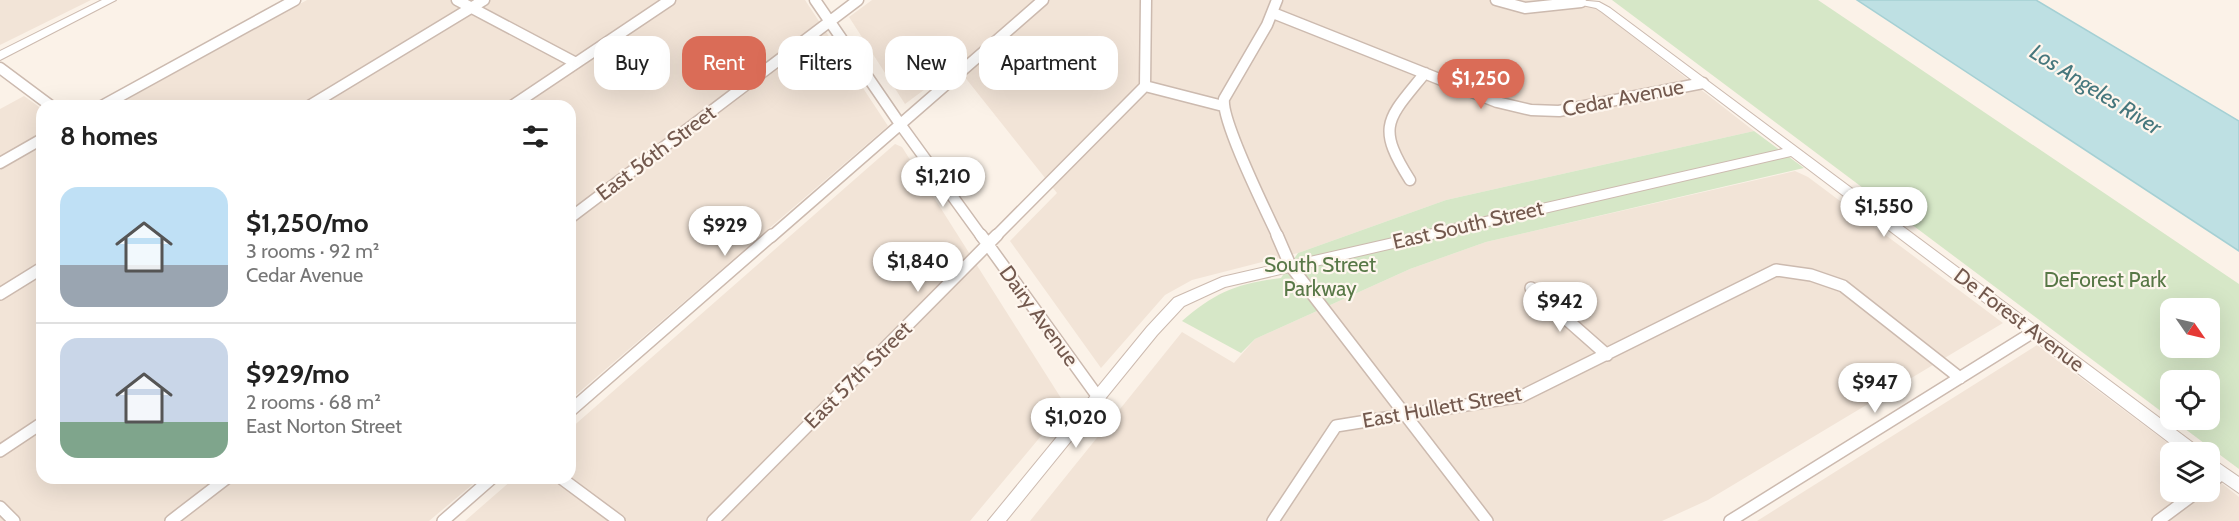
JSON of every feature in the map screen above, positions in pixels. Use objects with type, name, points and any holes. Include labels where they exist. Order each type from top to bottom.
[{"type":"street","points":[[0,56],[111,0]]},
{"type":"street","points":[[113,100],[295,0]]},
{"type":"street","points":[[457,0],[576,63]]},
{"type":"street","points":[[319,100],[484,0]]},
{"type":"street","points":[[521,100],[670,0]]},
{"type":"street","name":"Dairy Avenue","points":[[815,0],[900,124],[1098,397]]},
{"type":"street","name":"East 56th Street","points":[[576,213],[858,0]]},
{"type":"street","points":[[576,406],[1043,0]]},
{"type":"street","points":[[1146,0],[1145,86],[1223,106]]},
{"type":"street","points":[[1277,0],[1273,13],[1230,89],[1223,106],[1229,126],[1290,265],[1487,521]]},
{"type":"street","points":[[1496,0],[1525,8],[1581,2]]},
{"type":"street","name":"De Forest Avenue","points":[[1581,2],[1599,5],[2181,442]]},
{"type":"street","name":"Cedar Avenue","points":[[1273,13],[1497,102],[1544,111],[1572,110],[1703,83]]},
{"type":"street","points":[[0,68],[43,100]]},
{"type":"street","points":[[1410,180],[1388,146],[1387,126],[1391,116],[1425,73]]},
{"type":"street","name":"East 57th Street","points":[[713,521],[1145,86]]},
{"type":"street","points":[[0,163],[36,142]]},
{"type":"street","name":"East South Street","points":[[996,521],[1179,302],[1222,282],[1794,151]]},
{"type":"street","name":"East Hullett Street","points":[[1273,521],[1336,426],[1522,396],[1776,270],[1810,275],[1843,286],[1960,378]]},
{"type":"street","points":[[0,294],[36,272]]},
{"type":"street","points":[[1531,288],[1607,355]]},
{"type":"street","points":[[1730,521],[2035,331]]},
{"type":"street","points":[[0,451],[36,427]]},
{"type":"street","points":[[2220,477],[2239,486]]},
{"type":"street","points":[[171,521],[219,484]]},
{"type":"street","points":[[443,521],[485,484]]},
{"type":"street","points":[[569,484],[619,521]]},
{"type":"street","points":[[2158,521],[2184,502]]},
{"type":"street","points":[[0,507],[14,521]]},
{"type":"shaded area","points":[[0,0],[91,0],[0,45]]},
{"type":"shaded area","points":[[307,0],[805,0],[829,36],[778,36],[778,90],[864,90],[888,126],[576,395],[576,100],[126,100]]},
{"type":"shaded area","points":[[872,0],[1586,0],[1754,131],[1446,200],[1298,253],[1192,280],[1165,295],[1101,368],[1010,241],[1057,193],[967,80],[967,36],[885,36],[885,73],[873,54],[873,36],[861,36],[849,17]]},
{"type":"shaded area","points":[[896,90],[924,90],[905,104]]},
{"type":"shaded area","points":[[24,96],[36,105],[36,137],[0,158],[0,109]]},
{"type":"shaded area","points":[[895,144],[902,147],[1066,406],[970,521],[465,521],[507,484],[576,484],[576,424]]},
{"type":"shaded area","points":[[36,150],[36,484],[473,484],[429,521],[0,521],[0,170]]},
{"type":"shaded area","points":[[1795,171],[1808,177],[2003,323],[1708,500],[1662,521],[1030,521],[1182,332],[1234,363],[1255,339],[1410,269],[1486,242]]},
{"type":"shaded area","points":[[2037,345],[2166,442],[2160,442],[2160,502],[2220,502],[2220,482],[2239,497],[2239,521],[1757,521]]},
{"type":"green space","name":"DeForest Park","points":[[1612,0],[1818,0],[2239,284],[2239,469],[2220,455],[2220,442],[2203,442],[2186,430],[2220,430],[2220,370],[2160,370],[2160,411]]},
{"type":"green space","name":"South Street Parkway","points":[[1754,131],[1804,168],[1486,242],[1410,269],[1255,339],[1241,353],[1182,321],[1205,303],[1228,290],[1281,278],[1298,253],[1446,200]]},
{"type":"water","name":"Los Angeles River","points":[[1857,0],[2036,0],[2239,121],[2239,251]]}]
